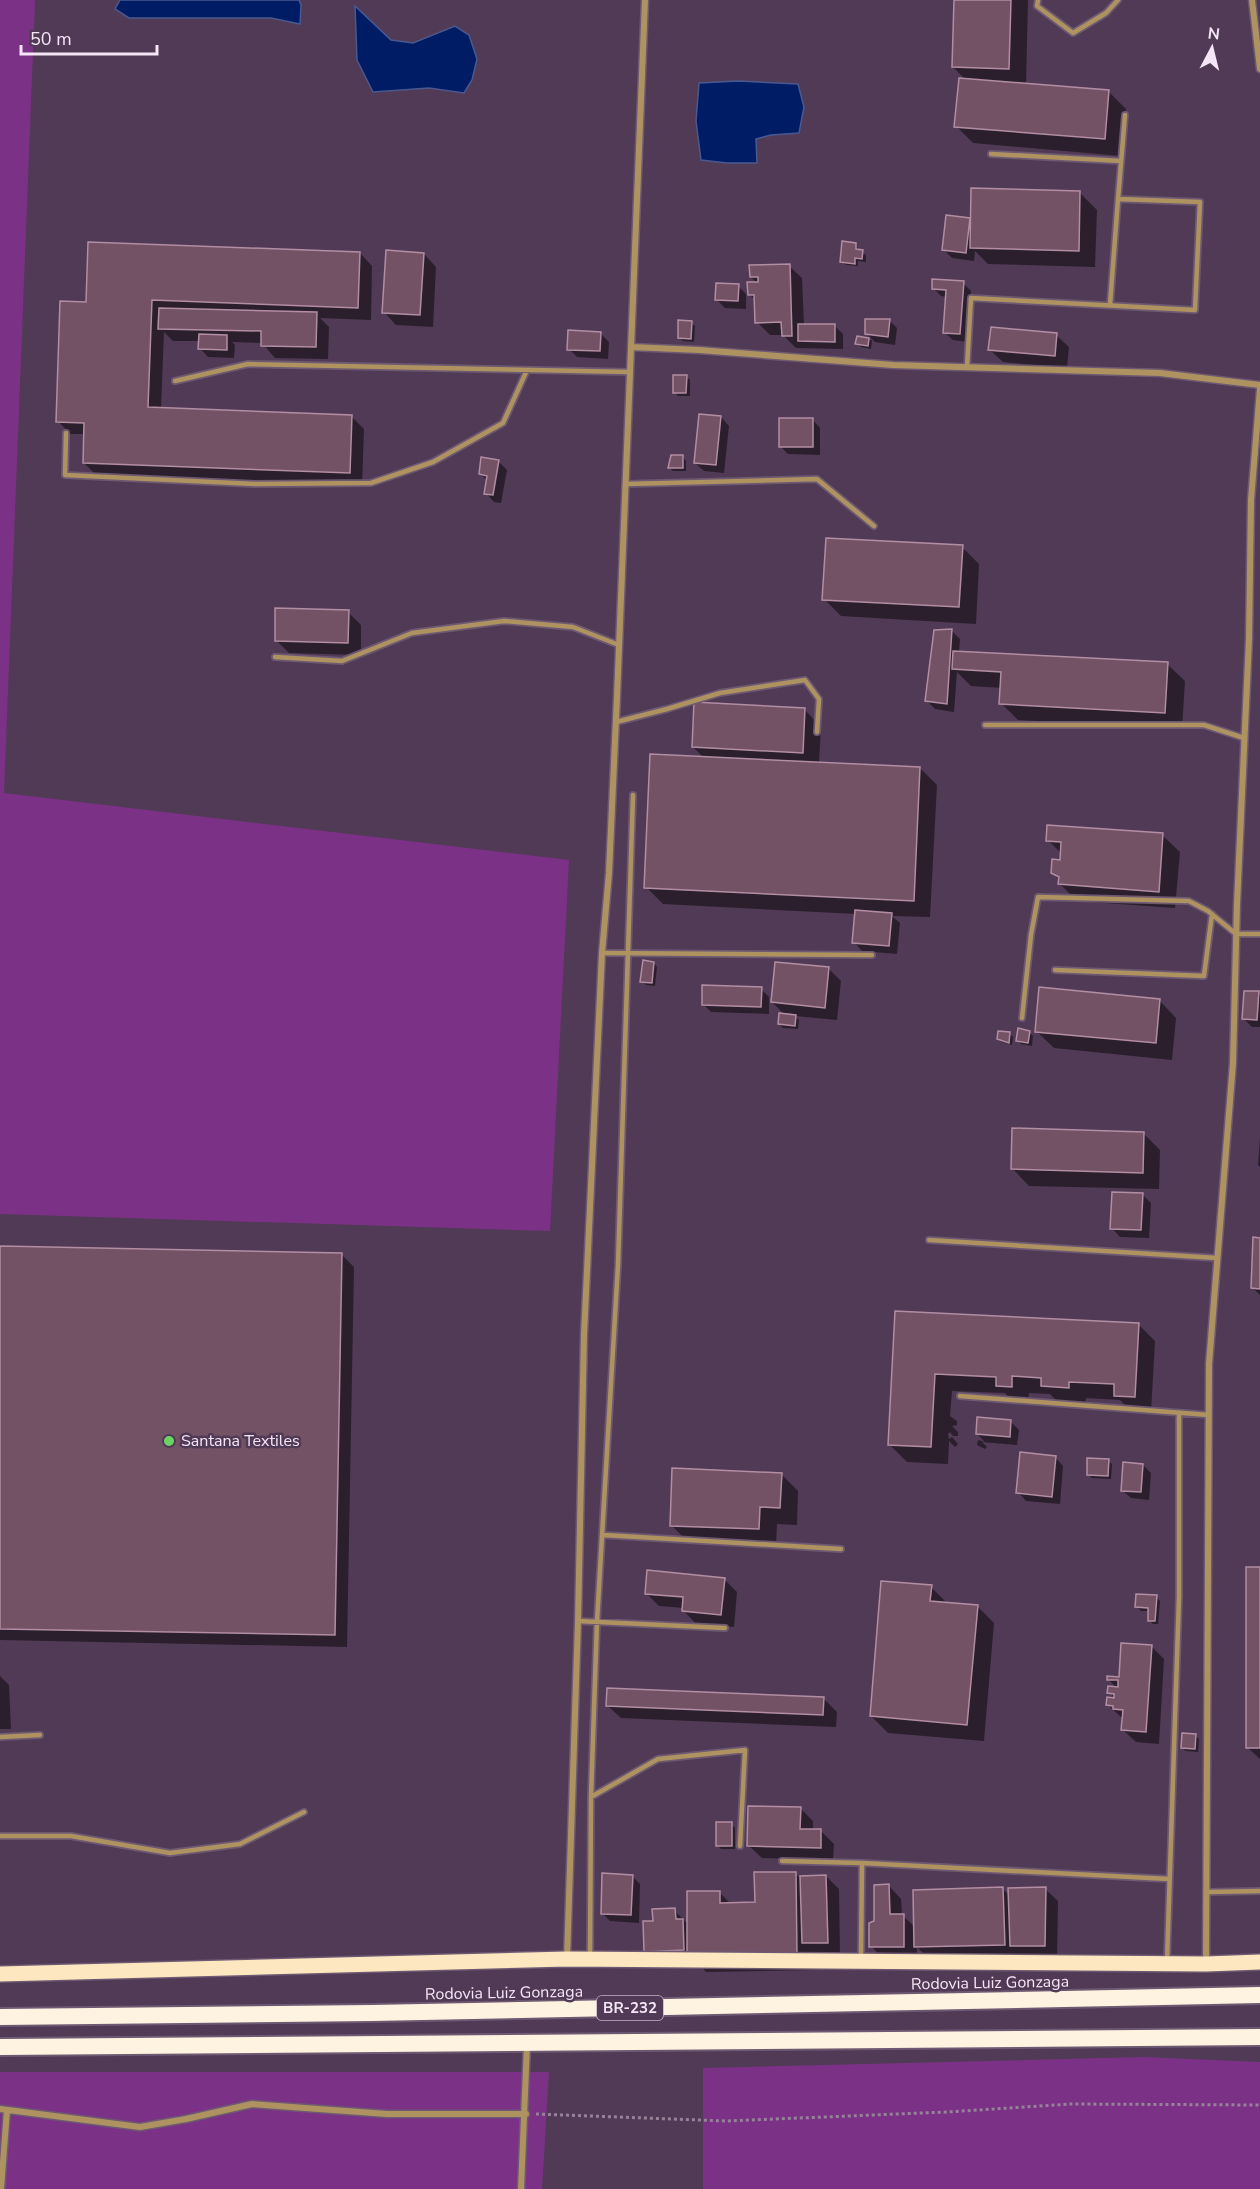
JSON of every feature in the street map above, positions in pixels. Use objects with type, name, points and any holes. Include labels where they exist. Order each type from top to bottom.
[{"type":"highway","name":"Rodovia Luiz Gonzaga","points":[[0,2017],[384,2013],[1260,1995]]},
{"type":"highway","name":"BR-232","points":[[0,2047],[1260,2037]]},
{"type":"main road","points":[[0,1974],[567,1959],[1167,1964],[1260,1962]]},
{"type":"street","points":[[567,1959],[584,1335],[602,953],[609,873],[616,722],[645,0]]},
{"type":"street","points":[[1252,0],[1260,69]]},
{"type":"street","points":[[631,347],[893,365],[1160,373],[1260,387],[1251,500],[1249,639],[1236,934],[1233,1063],[1209,1364],[1206,1964]]},
{"type":"street","points":[[521,2189],[526,2114],[527,2044]]},
{"type":"street","points":[[1,2189],[4,2110],[140,2127],[169,2123],[259,2103],[387,2114],[526,2114]]},
{"type":"lane","points":[[1038,0],[1037,6],[1073,33],[1106,13],[1118,0]]},
{"type":"lane","points":[[1110,305],[1125,115]]},
{"type":"lane","points":[[991,154],[1121,160]]},
{"type":"lane","points":[[967,367],[972,298],[1195,310],[1200,202],[1118,199]]},
{"type":"lane","points":[[175,381],[248,364],[630,372]]},
{"type":"lane","points":[[66,433],[65,476],[255,484],[371,483],[433,462],[503,423],[527,370]]},
{"type":"lane","points":[[626,484],[817,479],[874,526]]},
{"type":"lane","points":[[275,657],[342,661],[412,633],[504,621],[573,627],[619,645]]},
{"type":"lane","points":[[616,722],[667,710],[720,693],[805,680],[819,699],[817,732]]},
{"type":"lane","points":[[985,725],[1204,725],[1244,738]]},
{"type":"lane","points":[[590,1959],[591,1797],[597,1621],[618,1265],[633,795]]},
{"type":"lane","points":[[1022,1017],[1031,935],[1038,897],[1189,902],[1212,914],[1236,934],[1260,934]]},
{"type":"lane","points":[[1055,970],[1204,976],[1212,914]]},
{"type":"lane","points":[[602,953],[872,955]]},
{"type":"lane","points":[[929,1240],[1216,1258]]},
{"type":"lane","points":[[960,1396],[1209,1415]]},
{"type":"lane","points":[[1167,1964],[1179,1597],[1179,1413]]},
{"type":"lane","points":[[603,1535],[841,1549]]},
{"type":"lane","points":[[578,1621],[725,1628]]},
{"type":"lane","points":[[0,1737],[40,1735]]},
{"type":"lane","points":[[591,1797],[658,1759],[745,1750],[740,1846]]},
{"type":"lane","points":[[0,1836],[71,1836],[170,1853],[240,1844],[304,1812]]},
{"type":"lane","points":[[782,1861],[1169,1879]]},
{"type":"lane","points":[[861,1961],[862,1863]]},
{"type":"lane","points":[[1207,1892],[1260,1891]]},
{"type":"path","points":[[526,2114],[726,2121],[947,2112],[1071,2104],[1260,2105]]},
{"type":"shaded area","points":[[0,0],[35,0],[4,793],[569,860],[550,1231],[0,1214]]},
{"type":"shaded area","points":[[120,0],[299,0],[300,24],[271,18],[129,18],[115,9]]},
{"type":"shaded area","points":[[355,6],[391,40],[413,43],[455,26],[469,35],[477,59],[472,80],[464,93],[429,88],[373,92],[357,60]]},
{"type":"shaded area","points":[[738,81],[798,84],[804,107],[799,133],[771,135],[756,139],[757,163],[701,160],[696,121],[699,83]]},
{"type":"shaded area","points":[[1144,2057],[1260,2062],[1260,2189],[703,2189],[703,2068]]},
{"type":"shaded area","points":[[0,2072],[549,2072],[542,2189],[0,2189]]},
{"type":"building","points":[[954,0],[1011,0],[1009,69],[952,67]]},
{"type":"building","points":[[959,78],[1109,90],[1105,139],[954,127]]},
{"type":"building","points":[[971,188],[1080,191],[1079,251],[970,248]]},
{"type":"building","points":[[946,215],[970,218],[966,253],[942,250]]},
{"type":"building","points":[[842,241],[856,243],[856,249],[863,250],[862,259],[855,258],[855,264],[840,262]]},
{"type":"building","points":[[88,242],[360,252],[358,308],[152,300],[148,407],[352,415],[350,473],[83,463],[84,423],[56,422],[60,301],[86,302]]},
{"type":"building","points":[[386,250],[424,253],[420,315],[382,313]]},
{"type":"building","points":[[790,264],[792,336],[782,336],[781,322],[755,323],[754,295],[748,295],[747,282],[758,282],[758,277],[750,277],[749,265]]},
{"type":"building","points":[[932,279],[964,281],[960,334],[943,333],[946,290],[932,289]]},
{"type":"building","points":[[716,283],[739,284],[738,301],[715,300]]},
{"type":"building","points":[[159,308],[317,312],[316,347],[261,346],[261,331],[158,329]]},
{"type":"building","points":[[865,319],[890,319],[888,337],[865,334]]},
{"type":"building","points":[[678,320],[692,321],[691,339],[678,338]]},
{"type":"building","points":[[798,324],[835,324],[835,342],[798,341]]},
{"type":"building","points":[[991,327],[1057,333],[1055,356],[988,350]]},
{"type":"building","points":[[568,330],[601,332],[600,351],[567,350]]},
{"type":"building","points":[[199,334],[227,335],[227,350],[198,349]]},
{"type":"building","points":[[857,336],[869,338],[868,346],[855,344]]},
{"type":"building","points":[[673,375],[687,375],[686,393],[673,393]]},
{"type":"building","points":[[699,414],[721,416],[716,465],[694,463]]},
{"type":"building","points":[[779,418],[813,418],[813,447],[779,447]]},
{"type":"building","points":[[671,455],[683,455],[683,468],[668,468]]},
{"type":"building","points":[[481,457],[499,460],[493,495],[484,494],[487,476],[479,474]]},
{"type":"building","points":[[826,538],[963,545],[959,607],[822,600]]},
{"type":"building","points":[[275,608],[349,610],[348,643],[275,641]]},
{"type":"building","points":[[952,629],[947,704],[925,701],[934,630]]},
{"type":"building","points":[[953,651],[1168,662],[1165,713],[999,704],[1001,672],[952,669]]},
{"type":"building","points":[[694,702],[805,708],[803,753],[692,747]]},
{"type":"building","points":[[650,754],[920,767],[914,901],[644,888]]},
{"type":"building","points":[[1047,825],[1163,833],[1159,892],[1058,884],[1059,877],[1051,873],[1052,859],[1060,860],[1061,842],[1046,841]]},
{"type":"building","points":[[855,910],[892,913],[889,946],[852,943]]},
{"type":"building","points":[[643,960],[654,962],[652,983],[640,982]]},
{"type":"building","points":[[775,962],[829,967],[825,1008],[771,1002]]},
{"type":"building","points":[[702,985],[762,987],[761,1007],[702,1005]]},
{"type":"building","points":[[1039,987],[1160,999],[1156,1043],[1035,1032]]},
{"type":"building","points":[[1244,991],[1259,991],[1257,1020],[1242,1019]]},
{"type":"building","points":[[779,1013],[796,1015],[795,1026],[778,1024]]},
{"type":"building","points":[[1018,1028],[1030,1031],[1028,1043],[1016,1041]]},
{"type":"building","points":[[998,1031],[1010,1032],[1009,1043],[997,1039]]},
{"type":"building","points":[[1012,1128],[1144,1132],[1143,1173],[1011,1169]]},
{"type":"building","points":[[1112,1192],[1143,1193],[1141,1230],[1110,1229]]},
{"type":"building","points":[[1253,1237],[1260,1238],[1260,1289],[1251,1288]]},
{"type":"building","name":"Santana Textiles","points":[[0,1246],[342,1253],[335,1635],[0,1629]]},
{"type":"building","points":[[895,1311],[1139,1323],[1135,1397],[1114,1396],[1114,1384],[1069,1382],[1069,1388],[1041,1386],[1041,1378],[1012,1376],[1012,1387],[996,1386],[996,1377],[935,1374],[931,1447],[888,1445]]},
{"type":"building","points":[[977,1417],[1011,1420],[1010,1437],[976,1434]]},
{"type":"building","points":[[1020,1452],[1056,1456],[1052,1497],[1016,1493]]},
{"type":"building","points":[[1087,1458],[1109,1459],[1108,1476],[1087,1475]]},
{"type":"building","points":[[1123,1462],[1143,1464],[1141,1492],[1121,1491]]},
{"type":"building","points":[[672,1468],[782,1473],[780,1508],[760,1507],[759,1529],[670,1526]]},
{"type":"building","points":[[1246,1567],[1260,1567],[1260,1748],[1246,1748]]},
{"type":"building","points":[[647,1570],[725,1578],[721,1615],[682,1611],[683,1597],[645,1594]]},
{"type":"building","points":[[881,1581],[932,1585],[930,1601],[978,1605],[967,1725],[870,1716]]},
{"type":"building","points":[[1136,1594],[1157,1595],[1155,1621],[1148,1621],[1148,1608],[1135,1607]]},
{"type":"building","points":[[1121,1643],[1152,1645],[1146,1732],[1121,1730],[1123,1710],[1113,1709],[1113,1706],[1106,1705],[1107,1697],[1114,1698],[1114,1694],[1107,1693],[1108,1686],[1118,1687],[1118,1680],[1107,1680],[1107,1676],[1119,1677]]},
{"type":"building","points":[[607,1688],[824,1697],[823,1715],[606,1706]]},
{"type":"building","points":[[1182,1733],[1196,1734],[1195,1749],[1181,1748]]},
{"type":"building","points":[[748,1806],[801,1807],[800,1829],[821,1829],[821,1848],[747,1846]]},
{"type":"building","points":[[716,1822],[732,1822],[732,1846],[716,1846]]},
{"type":"building","points":[[754,1872],[796,1872],[797,1954],[687,1955],[687,1891],[720,1891],[720,1903],[755,1902]]},
{"type":"building","points":[[602,1873],[633,1875],[631,1915],[601,1914]]},
{"type":"building","points":[[826,1875],[828,1943],[802,1943],[800,1876]]},
{"type":"building","points":[[889,1884],[890,1914],[904,1914],[904,1947],[869,1947],[869,1923],[874,1921],[874,1885]]},
{"type":"building","points":[[1003,1887],[1005,1945],[914,1947],[913,1890]]},
{"type":"building","points":[[1046,1887],[1045,1946],[1010,1946],[1008,1888]]},
{"type":"building","points":[[675,1908],[676,1919],[683,1919],[684,1950],[644,1952],[643,1921],[653,1921],[652,1909]]},
{"type":"place","name":"Santana Textiles","points":[[169,1441]]}]
